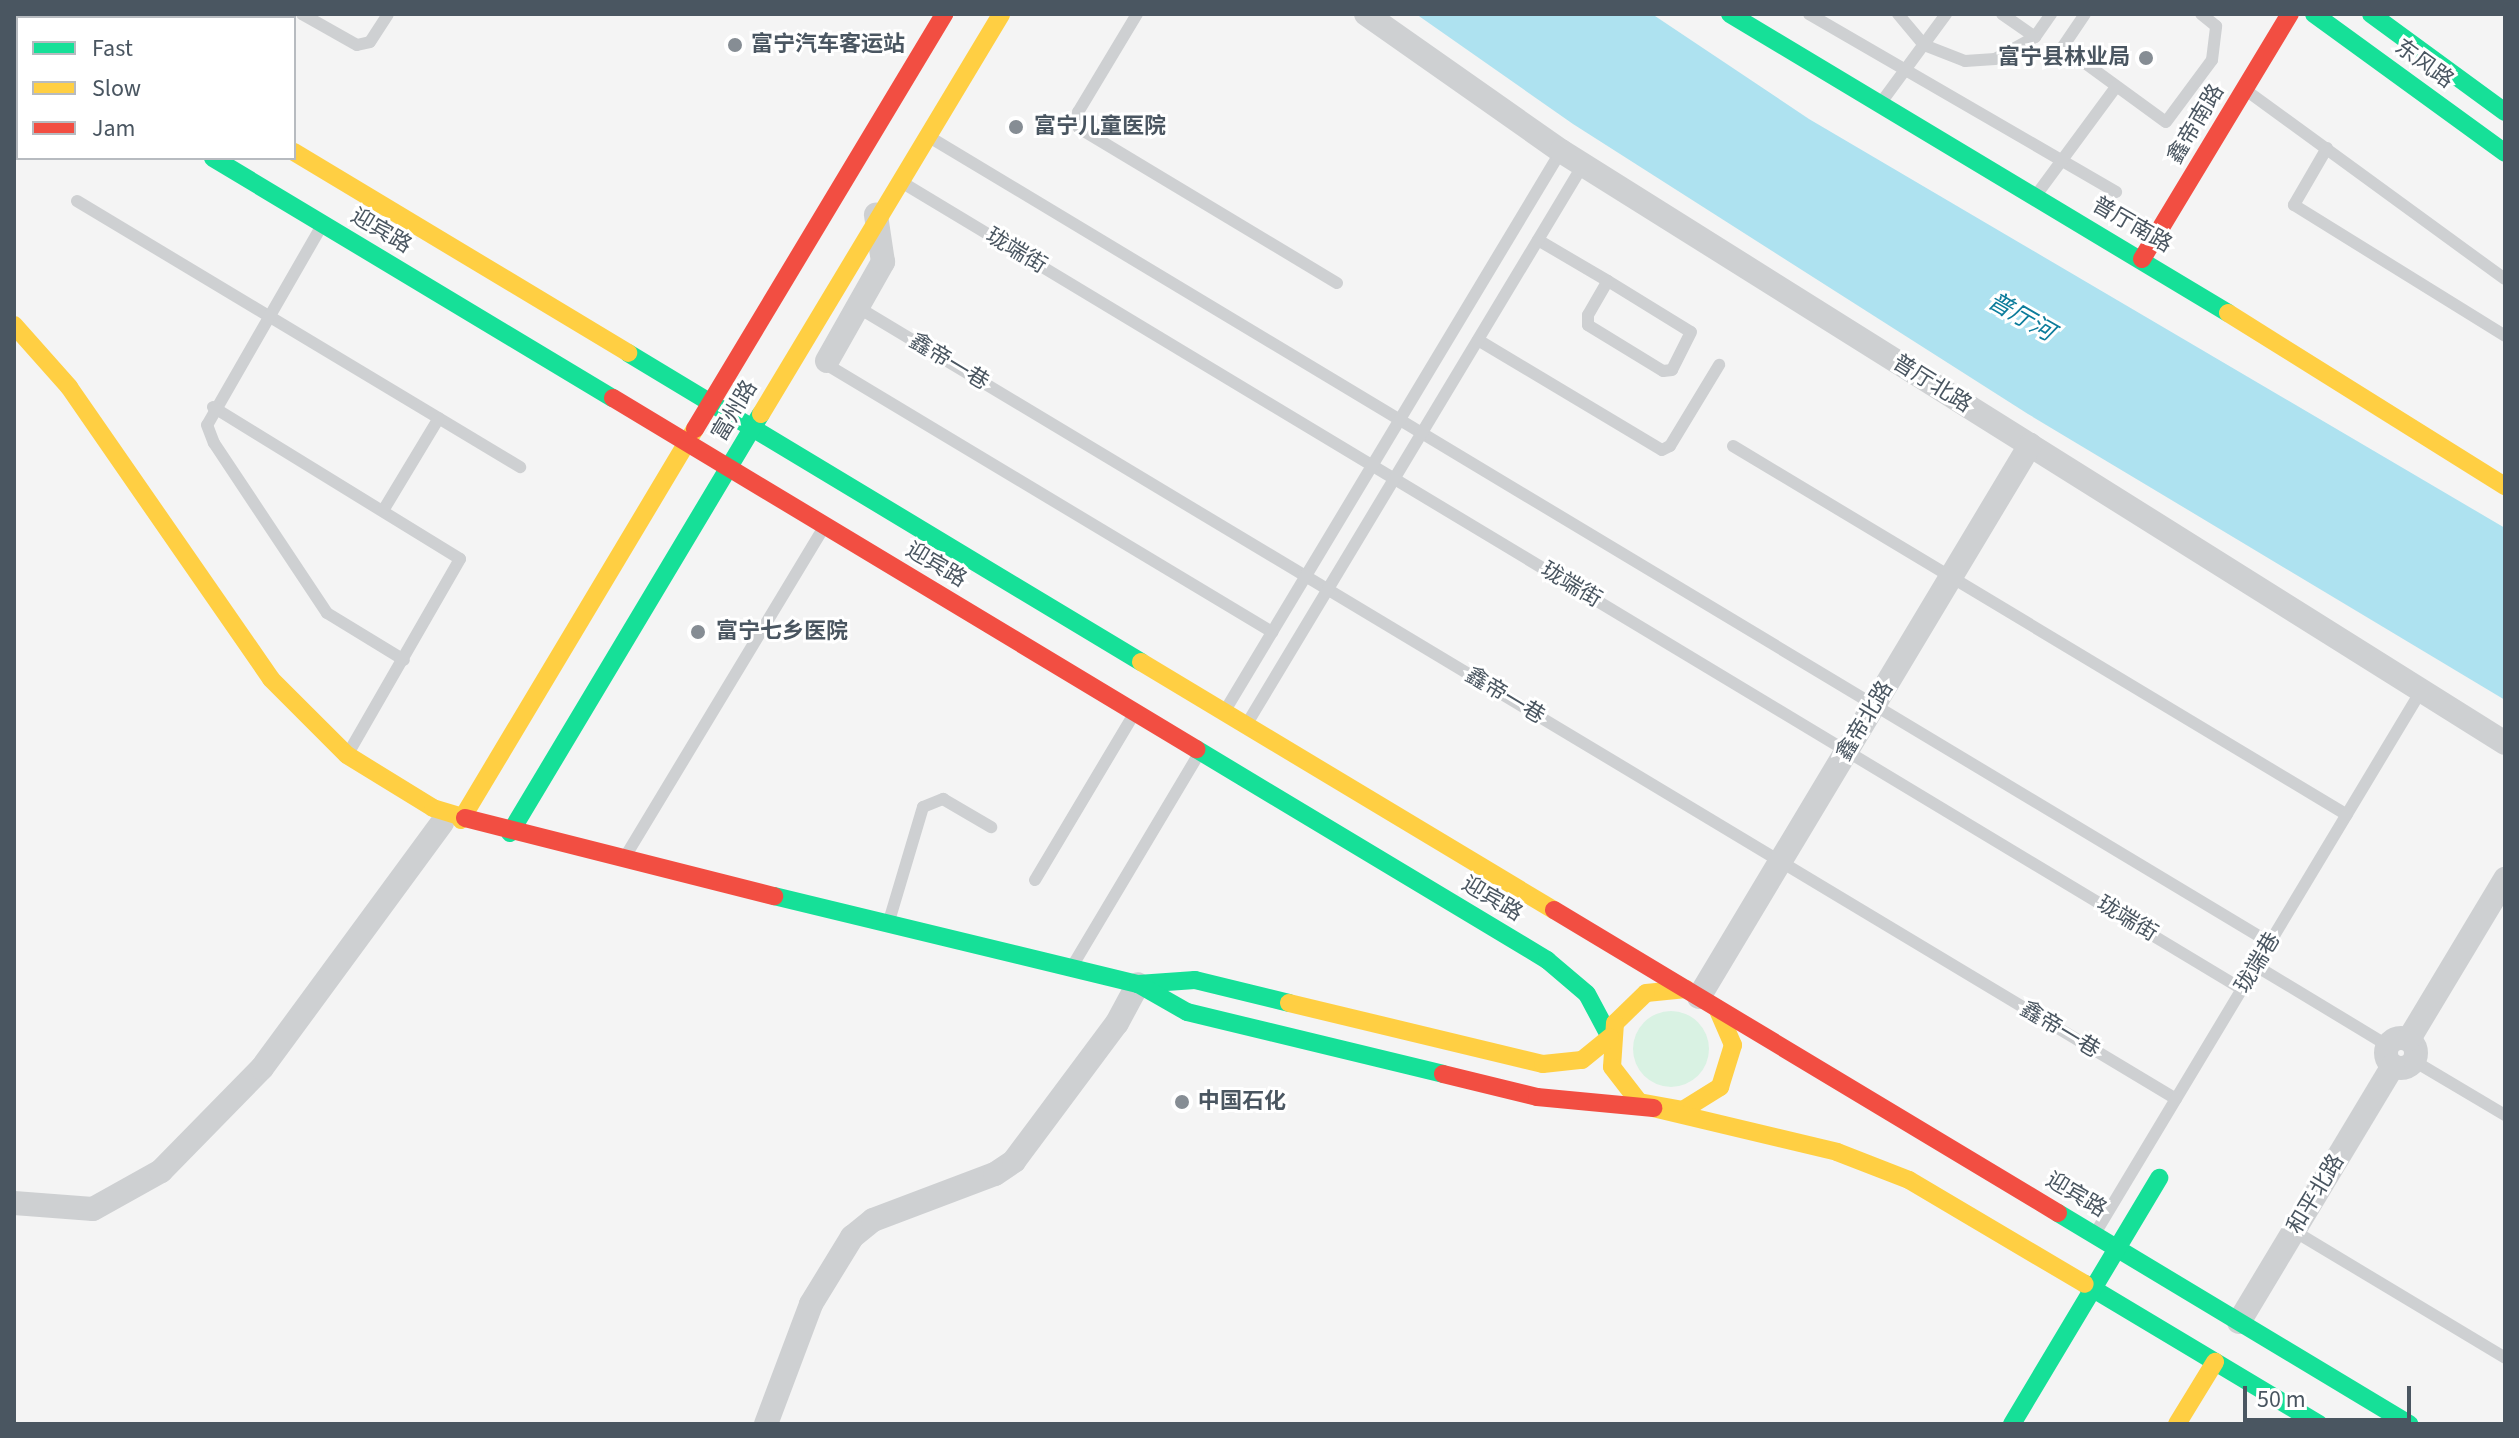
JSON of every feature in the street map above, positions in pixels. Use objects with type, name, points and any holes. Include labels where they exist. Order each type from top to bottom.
[{"type":"main road","name":"富州路","points":[[451,822],[687,443],[944,14]]},
{"type":"main road","name":"富州路","points":[[510,833],[1001,14]]},
{"type":"main road","name":"普厅南路","points":[[1730,14],[1879,106],[2142,259],[2505,486]]},
{"type":"main road","name":"鑫帝南路","points":[[2142,259],[2290,14]]},
{"type":"main road","name":"东风路","points":[[2314,14],[2505,153]]},
{"type":"main road","name":"东风路","points":[[2371,14],[2505,112]]},
{"type":"main road","name":"迎宾路","points":[[296,153],[2409,1424]]},
{"type":"main road","name":"迎宾路","points":[[216,160],[1562,970],[1587,994],[1610,1037],[1618,1080],[1653,1108],[1885,1168],[2319,1424]]},
{"type":"main road","points":[[14,325],[69,387],[271,679],[347,755],[451,822],[510,833],[1138,984],[1187,1012],[1537,1097],[1683,1110],[1720,1087],[1733,1045],[1701,998],[1660,988],[1633,1000],[1610,1037],[1582,1060],[1543,1064],[1195,980],[1138,984]]},
{"type":"main road","points":[[2012,1424],[2159,1178]]},
{"type":"main road","points":[[2177,1424],[2215,1362]]},
{"type":"street","name":"普厅北路","points":[[1366,14],[1561,151],[2505,743]]},
{"type":"street","points":[[827,361],[883,262],[875,210]]},
{"type":"street","name":"鑫帝北路","points":[[1701,998],[2030,445]]},
{"type":"street","points":[[14,1203],[93,1209],[161,1171],[262,1068],[451,822]]},
{"type":"street","name":"和平北路","points":[[2239,1322],[2505,879]]},
{"type":"street","points":[[766,1424],[811,1304],[852,1237],[873,1220],[995,1174],[1014,1161],[1117,1023],[1138,984]]},
{"type":"lane","points":[[302,14],[357,45],[370,42],[388,14]]},
{"type":"lane","points":[[1137,14],[1078,112],[1079,128],[1337,283]]},
{"type":"lane","points":[[1809,14],[2116,192]]},
{"type":"lane","points":[[1898,14],[1924,45],[1951,58],[1980,61],[2009,54],[2035,37],[2051,14]]},
{"type":"lane","points":[[1879,106],[1946,14]]},
{"type":"lane","points":[[2002,14],[2035,37]]},
{"type":"lane","points":[[2085,14],[2063,47],[2161,119],[2171,118],[2214,53],[2216,26],[2201,14]]},
{"type":"lane","points":[[2036,197],[2116,87]]},
{"type":"lane","points":[[2245,89],[2505,279]]},
{"type":"lane","points":[[928,136],[2270,943]]},
{"type":"lane","points":[[2327,148],[2294,205],[2505,336]]},
{"type":"lane","points":[[1225,712],[1561,151]]},
{"type":"lane","points":[[1246,725],[1583,165]]},
{"type":"lane","name":"珑端街","points":[[900,182],[2242,989]]},
{"type":"lane","points":[[77,201],[520,467]]},
{"type":"lane","points":[[323,224],[213,407],[207,425],[214,443],[323,609],[404,660]]},
{"type":"lane","points":[[1538,240],[1608,281],[1691,332],[1672,370],[1663,371],[1588,325],[1588,315],[1608,281]]},
{"type":"lane","name":"鑫帝一巷","points":[[834,293],[2176,1099]]},
{"type":"lane","points":[[1478,340],[1662,450],[1670,446],[1719,365]]},
{"type":"lane","points":[[800,349],[1272,632]]},
{"type":"lane","points":[[213,407],[384,509],[460,559],[347,755]]},
{"type":"lane","points":[[384,509],[439,418]]},
{"type":"lane","points":[[1733,446],[2347,815]]},
{"type":"lane","points":[[624,860],[824,526]]},
{"type":"lane","name":"珑端巷","points":[[2094,1235],[2421,691]]},
{"type":"lane","points":[[1035,880],[1135,712]]},
{"type":"lane","points":[[1071,968],[1201,752]]},
{"type":"lane","points":[[888,924],[923,807],[943,799],[991,827]]},
{"type":"lane","points":[[2256,966],[2505,1115]]},
{"type":"lane","points":[[2294,1231],[2505,1358]]},
{"type":"green space","points":[[1671,1011],[1685,1014],[1698,1022],[1706,1035],[1709,1049],[1706,1063],[1698,1076],[1685,1084],[1671,1087],[1657,1084],[1644,1076],[1636,1063],[1633,1049],[1636,1035],[1644,1022],[1657,1014]]},
{"type":"water","name":"普厅河","points":[[1416,14],[1652,14],[1809,119],[2505,528],[2505,700],[2028,414],[1573,124]]},
{"type":"traffic: fast","points":[[1730,14],[2228,313]]},
{"type":"traffic: fast","points":[[2314,14],[2505,153]]},
{"type":"traffic: fast","points":[[2371,14],[2505,112]]},
{"type":"traffic: fast","points":[[216,160],[613,398]]},
{"type":"traffic: fast","points":[[628,353],[1141,662]]},
{"type":"traffic: fast","points":[[510,833],[761,414]]},
{"type":"traffic: fast","points":[[1196,749],[1547,960],[1587,994],[1610,1037]]},
{"type":"traffic: fast","points":[[774,896],[1138,984],[1195,980],[1289,1003]]},
{"type":"traffic: fast","points":[[1138,984],[1187,1012],[1443,1074]]},
{"type":"traffic: fast","points":[[2012,1424],[2159,1178]]},
{"type":"traffic: fast","points":[[2058,1213],[2409,1424]]},
{"type":"traffic: fast","points":[[2085,1284],[2319,1424]]},
{"type":"traffic: slow","points":[[761,414],[1001,14]]},
{"type":"traffic: slow","points":[[296,153],[628,353]]},
{"type":"traffic: slow","points":[[2228,313],[2505,486]]},
{"type":"traffic: slow","points":[[14,325],[69,387],[271,679],[347,755],[433,808],[465,818]]},
{"type":"traffic: slow","points":[[461,820],[695,429]]},
{"type":"traffic: slow","points":[[1141,662],[1554,910]]},
{"type":"traffic: slow","points":[[1686,989],[1646,993],[1615,1023],[1612,1067],[1639,1102],[1683,1110],[1720,1087],[1733,1045],[1717,1008]]},
{"type":"traffic: slow","points":[[1289,1003],[1543,1064],[1582,1060],[1610,1037]]},
{"type":"traffic: slow","points":[[1653,1108],[1837,1152],[1909,1180],[2085,1284]]},
{"type":"traffic: slow","points":[[2177,1424],[2215,1362]]},
{"type":"traffic: jam","points":[[64,14],[68,16]]},
{"type":"traffic: jam","points":[[695,429],[944,14]]},
{"type":"traffic: jam","points":[[2142,259],[2290,14]]},
{"type":"traffic: jam","points":[[613,398],[1196,749]]},
{"type":"traffic: jam","points":[[465,818],[774,896]]},
{"type":"traffic: jam","points":[[1554,910],[2058,1213]]},
{"type":"traffic: jam","points":[[1443,1074],[1537,1097],[1653,1108]]},
{"type":"place","name":"富宁汽车客运站","points":[[735,45]]},
{"type":"place","name":"富宁县林业局","points":[[2146,58]]},
{"type":"place","name":"富宁儿童医院","points":[[1016,127]]},
{"type":"place","name":"富宁七乡医院","points":[[698,632]]},
{"type":"place","name":"中国石化","points":[[1182,1102]]}]
